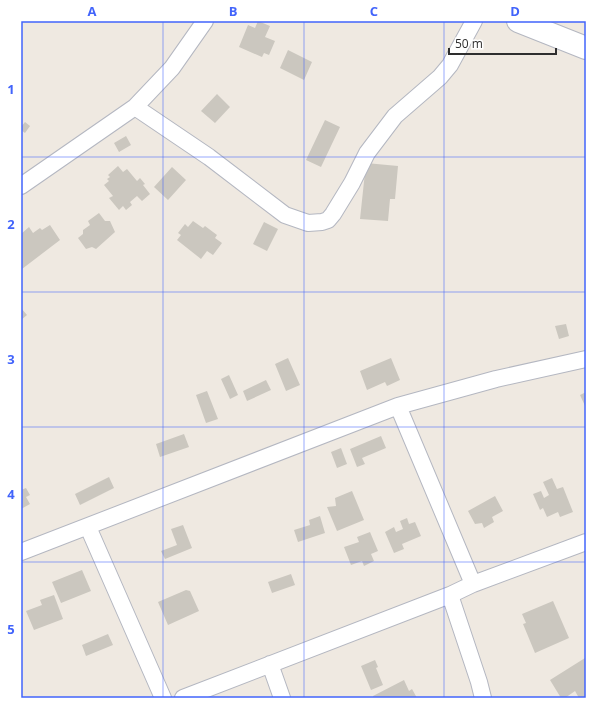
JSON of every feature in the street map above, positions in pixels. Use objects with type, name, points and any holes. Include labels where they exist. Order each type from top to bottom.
[{"type":"main road","points":[[518,21],[586,48]]},
{"type":"street","points":[[21,186],[135,107],[172,68],[205,21]]},
{"type":"street","points":[[135,107],[208,157],[285,215],[308,223],[325,221],[334,214],[367,153],[378,137],[395,116],[440,77],[450,65],[474,21]]},
{"type":"street","points":[[21,552],[398,406],[496,379],[586,359]]},
{"type":"street","points":[[398,406],[474,584]]},
{"type":"street","points":[[88,527],[163,698]]},
{"type":"street","points":[[183,698],[450,595],[474,584],[586,542]]},
{"type":"street","points":[[450,595],[483,698]]},
{"type":"street","points":[[270,664],[282,698]]},
{"type":"building","points":[[258,21],[270,26],[265,37],[275,41],[269,55],[264,53],[262,57],[239,47],[248,25],[255,28]]},
{"type":"building","points":[[288,50],[312,62],[304,80],[280,68]]},
{"type":"building","points":[[217,94],[230,107],[215,123],[201,111]]},
{"type":"building","points":[[325,120],[340,127],[321,167],[306,160]]},
{"type":"building","points":[[25,122],[30,126],[25,133],[21,130],[21,127]]},
{"type":"building","points":[[126,136],[131,145],[119,152],[114,143]]},
{"type":"building","points":[[366,163],[398,166],[395,199],[390,199],[388,221],[360,219]]},
{"type":"building","points":[[118,166],[123,172],[127,169],[137,181],[140,178],[150,194],[142,201],[137,196],[130,202],[132,205],[126,210],[123,206],[119,210],[109,198],[113,196],[104,185],[109,181],[107,179],[110,177],[108,175]]},
{"type":"building","points":[[172,167],[186,180],[168,200],[154,187]]},
{"type":"building","points":[[99,213],[105,221],[110,221],[115,232],[96,249],[92,247],[86,249],[78,238],[83,234],[83,230],[90,225],[88,221]]},
{"type":"building","points":[[193,221],[203,228],[205,226],[217,235],[215,238],[222,243],[213,255],[207,251],[201,259],[177,240],[181,235],[178,233],[185,224],[188,227]]},
{"type":"building","points":[[264,222],[278,229],[267,251],[253,244]]},
{"type":"building","points":[[50,225],[60,240],[22,269],[21,234],[29,227],[33,233],[40,228],[42,230]]},
{"type":"building","points":[[21,308],[27,315],[21,320]]},
{"type":"building","points":[[566,324],[569,336],[559,339],[555,326]]},
{"type":"building","points":[[288,358],[300,385],[286,391],[275,364]]},
{"type":"building","points":[[391,358],[400,380],[387,386],[385,382],[367,390],[360,371]]},
{"type":"building","points":[[229,375],[238,395],[230,399],[221,379]]},
{"type":"building","points":[[266,380],[271,390],[247,401],[243,391]]},
{"type":"building","points":[[207,391],[218,419],[206,423],[196,395]]},
{"type":"building","points":[[586,392],[586,408],[580,395]]},
{"type":"building","points":[[184,434],[189,447],[160,457],[156,444]]},
{"type":"building","points":[[381,436],[386,448],[362,458],[365,464],[357,467],[350,449]]},
{"type":"building","points":[[341,448],[347,464],[337,468],[331,452]]},
{"type":"building","points":[[109,477],[114,488],[80,505],[75,494]]},
{"type":"building","points":[[552,478],[557,489],[563,487],[573,512],[560,517],[558,512],[547,517],[543,508],[540,510],[533,494],[541,491],[544,498],[549,495],[543,482]]},
{"type":"building","points":[[26,488],[30,495],[26,497],[30,504],[21,509],[21,490]]},
{"type":"building","points":[[352,491],[364,520],[337,531],[327,507],[336,506],[335,498]]},
{"type":"building","points":[[495,496],[503,511],[492,517],[494,522],[484,528],[482,523],[475,524],[468,511]]},
{"type":"building","points":[[320,516],[325,533],[298,542],[294,530],[310,525],[309,520]]},
{"type":"building","points":[[407,518],[409,524],[415,522],[421,536],[402,544],[404,549],[394,553],[385,532],[394,527],[396,532],[403,529],[400,521]]},
{"type":"building","points":[[183,525],[192,548],[165,559],[161,551],[177,545],[171,529]]},
{"type":"building","points":[[370,532],[378,551],[371,554],[374,561],[364,566],[362,561],[351,565],[344,547],[359,542],[357,537]]},
{"type":"building","points":[[82,570],[91,591],[61,603],[52,582]]},
{"type":"building","points":[[291,574],[295,585],[272,593],[268,582]]},
{"type":"building","points":[[186,590],[190,591],[199,611],[168,625],[158,602]]},
{"type":"building","points":[[54,595],[63,619],[34,630],[26,611],[42,605],[40,600]]},
{"type":"building","points":[[553,601],[569,638],[535,653],[523,624],[526,623],[522,614]]},
{"type":"building","points":[[108,634],[113,645],[86,656],[82,645]]},
{"type":"building","points":[[585,658],[586,696],[579,698],[575,691],[565,698],[561,698],[550,680]]},
{"type":"building","points":[[375,660],[378,667],[376,668],[383,685],[371,690],[361,666]]},
{"type":"building","points":[[404,680],[409,691],[412,689],[417,698],[373,698],[373,696]]}]
